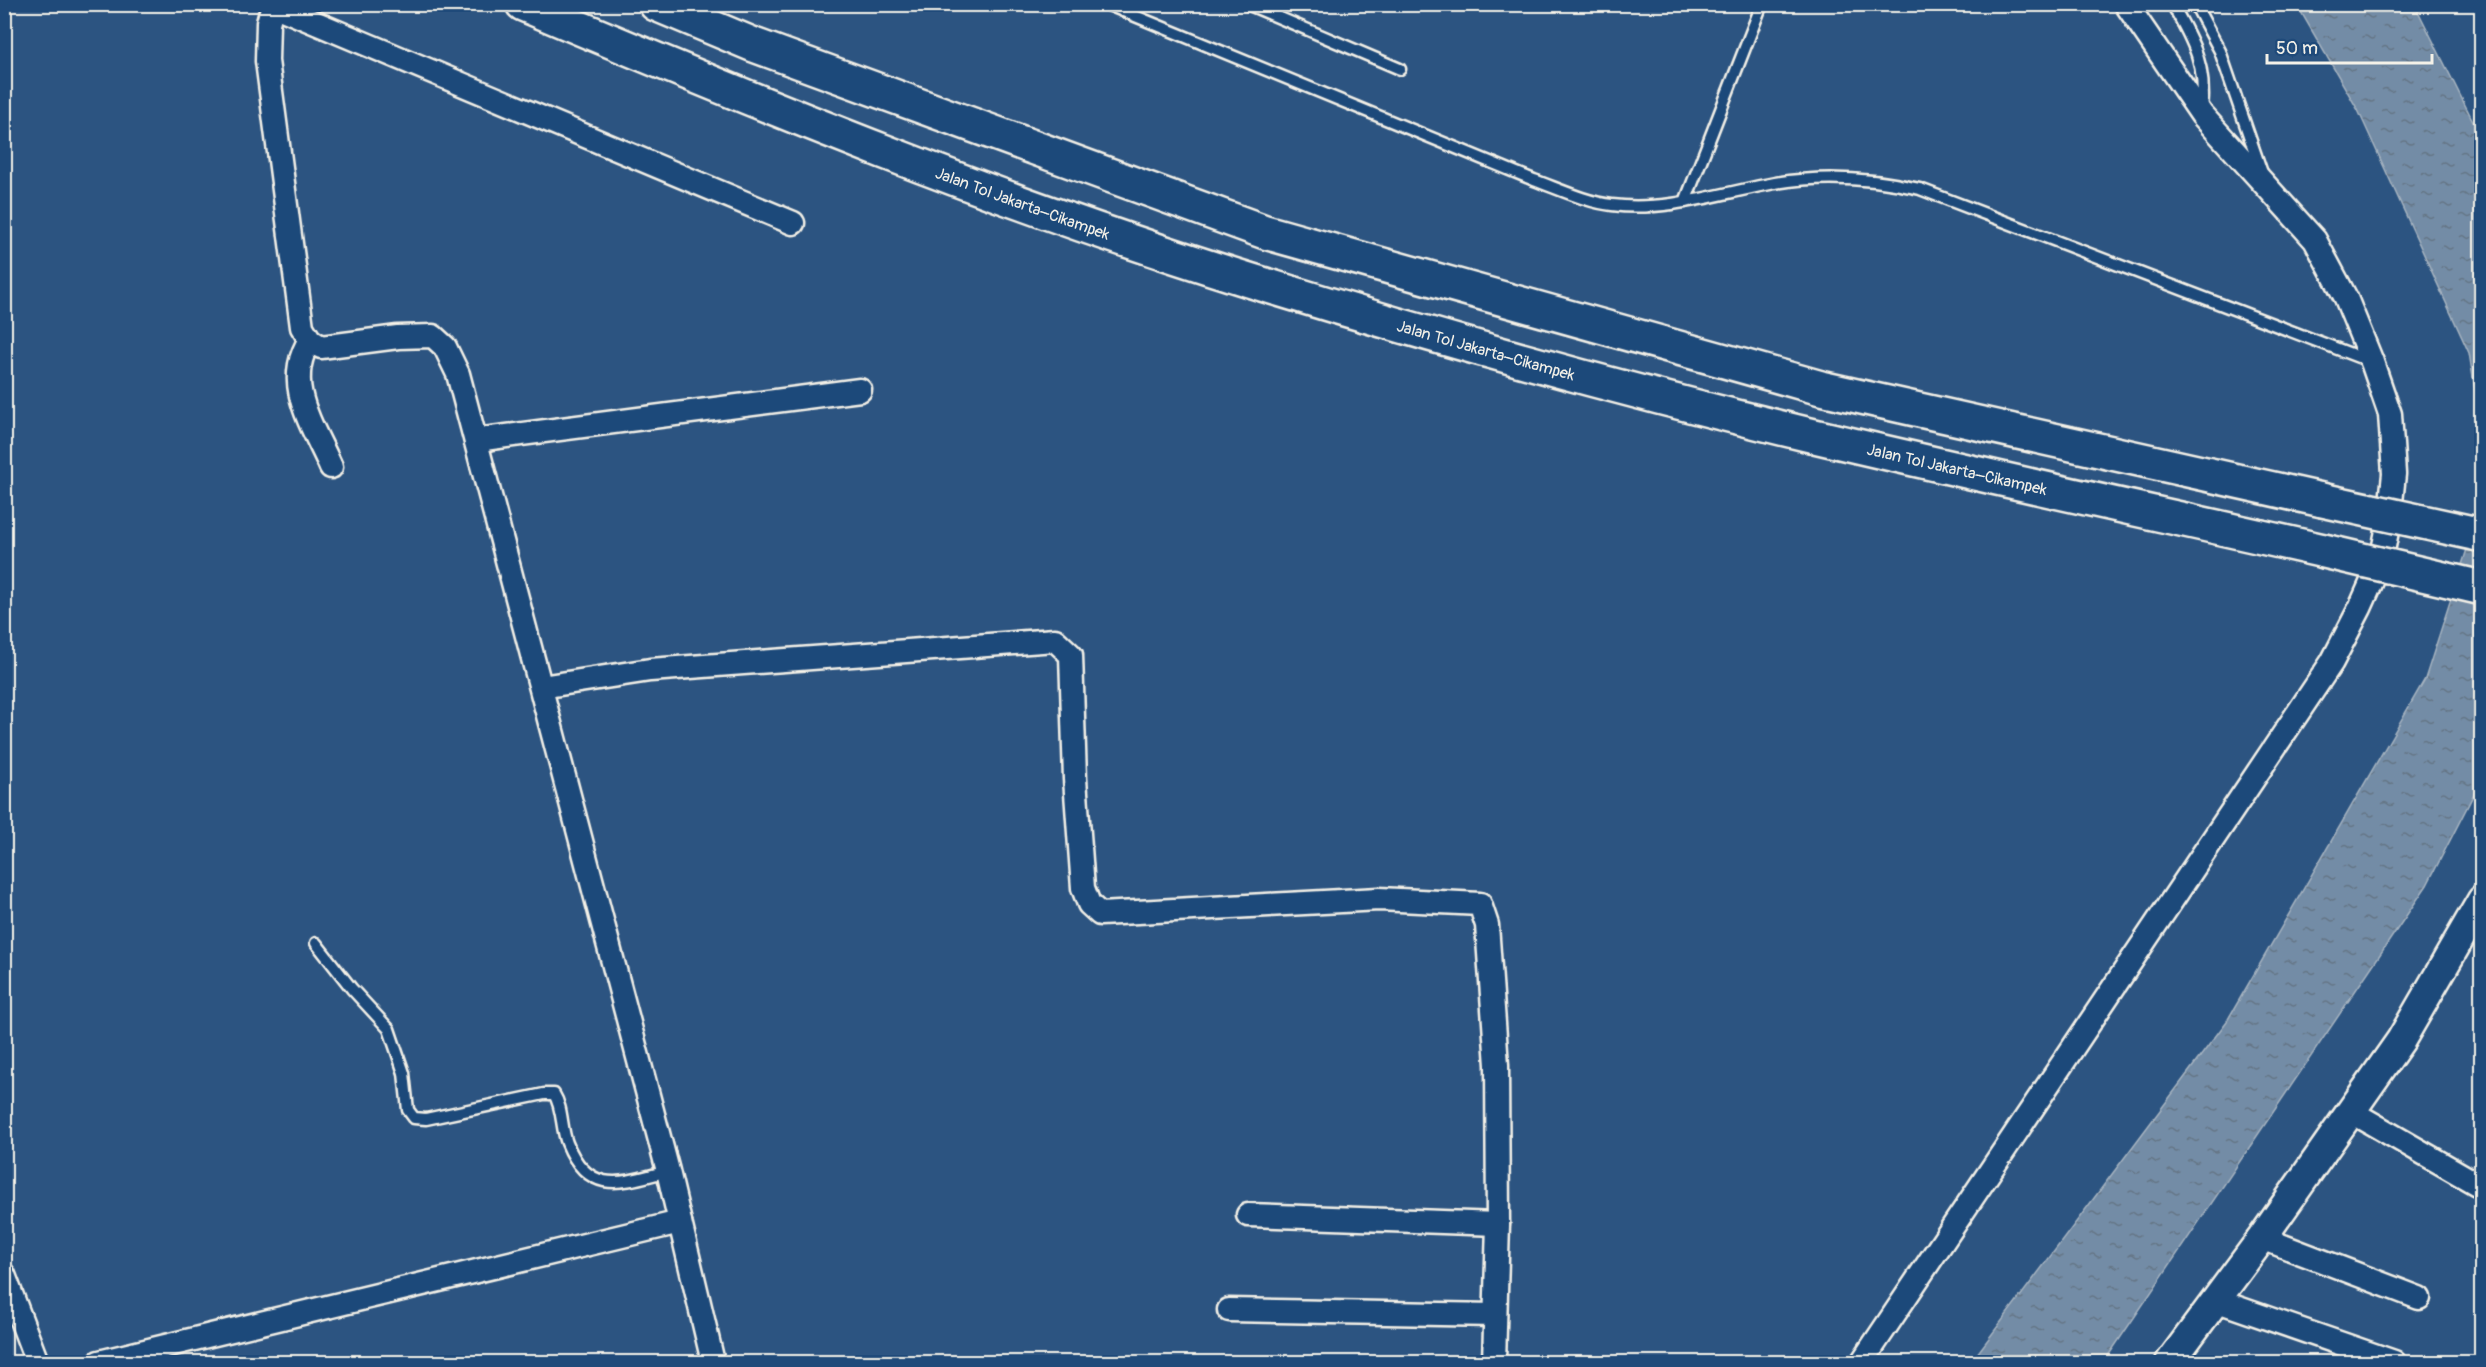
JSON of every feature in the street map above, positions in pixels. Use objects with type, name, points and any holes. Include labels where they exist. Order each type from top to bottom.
[{"type":"highway","name":"Jalan Tol Jakarta–Cikampek","points":[[523,4],[711,84],[973,187],[1248,279],[1433,334],[1803,433],[2481,588]]},
{"type":"highway","points":[[656,4],[754,45],[1265,232],[1821,388],[2481,535]]},
{"type":"street","points":[[1862,1362],[2332,662],[2381,561],[2389,521],[2394,474],[2390,414],[2346,298],[2314,240],[2202,115],[2126,4]]},
{"type":"street","points":[[713,1362],[668,1172],[458,374],[445,347],[433,336],[398,337],[321,346],[310,340],[302,327],[267,61],[268,23],[273,5],[793,223]]},
{"type":"street","points":[[310,340],[300,355],[297,374],[300,393],[332,467]]},
{"type":"street","points":[[476,440],[860,390]]},
{"type":"street","points":[[541,687],[650,670],[1055,640],[1071,654],[1075,779],[1083,888],[1089,904],[1100,914],[1379,899],[1473,902],[1483,908],[1487,925],[1497,1065],[1498,1224],[1494,1362]]},
{"type":"street","points":[[2170,1362],[2352,1112],[2423,1005],[2480,905]]},
{"type":"street","points":[[2352,1112],[2477,1184]]},
{"type":"street","points":[[1248,1215],[1498,1224]]},
{"type":"street","points":[[99,1362],[680,1222]]},
{"type":"street","points":[[2262,1238],[2419,1298]]},
{"type":"street","points":[[5,1279],[37,1362]]},
{"type":"street","points":[[2215,1300],[2394,1362]]},
{"type":"street","points":[[1229,1310],[1495,1315]]},
{"type":"lane","points":[[1106,4],[1534,180],[1586,198],[1612,205],[1685,202],[1777,183],[1824,178],[1891,183],[1920,189],[2372,362]]},
{"type":"lane","points":[[1247,4],[1400,69]]},
{"type":"lane","points":[[1685,202],[1762,4]]},
{"type":"lane","points":[[2172,4],[2188,32],[2205,84],[2202,115]]},
{"type":"lane","points":[[2195,4],[2220,51],[2268,190]]},
{"type":"lane","points":[[316,943],[352,989],[390,1029],[404,1073],[408,1110],[414,1118],[426,1119],[544,1094],[554,1094],[567,1144],[586,1173],[600,1181],[614,1184],[668,1172]]},
{"type":"water","points":[[2297,5],[2415,5],[2481,137],[2481,427],[2469,353],[2358,110]]},
{"type":"water","points":[[2481,506],[2481,780],[2427,885],[2104,1362],[1971,1362],[2227,1021],[2425,679]]}]
